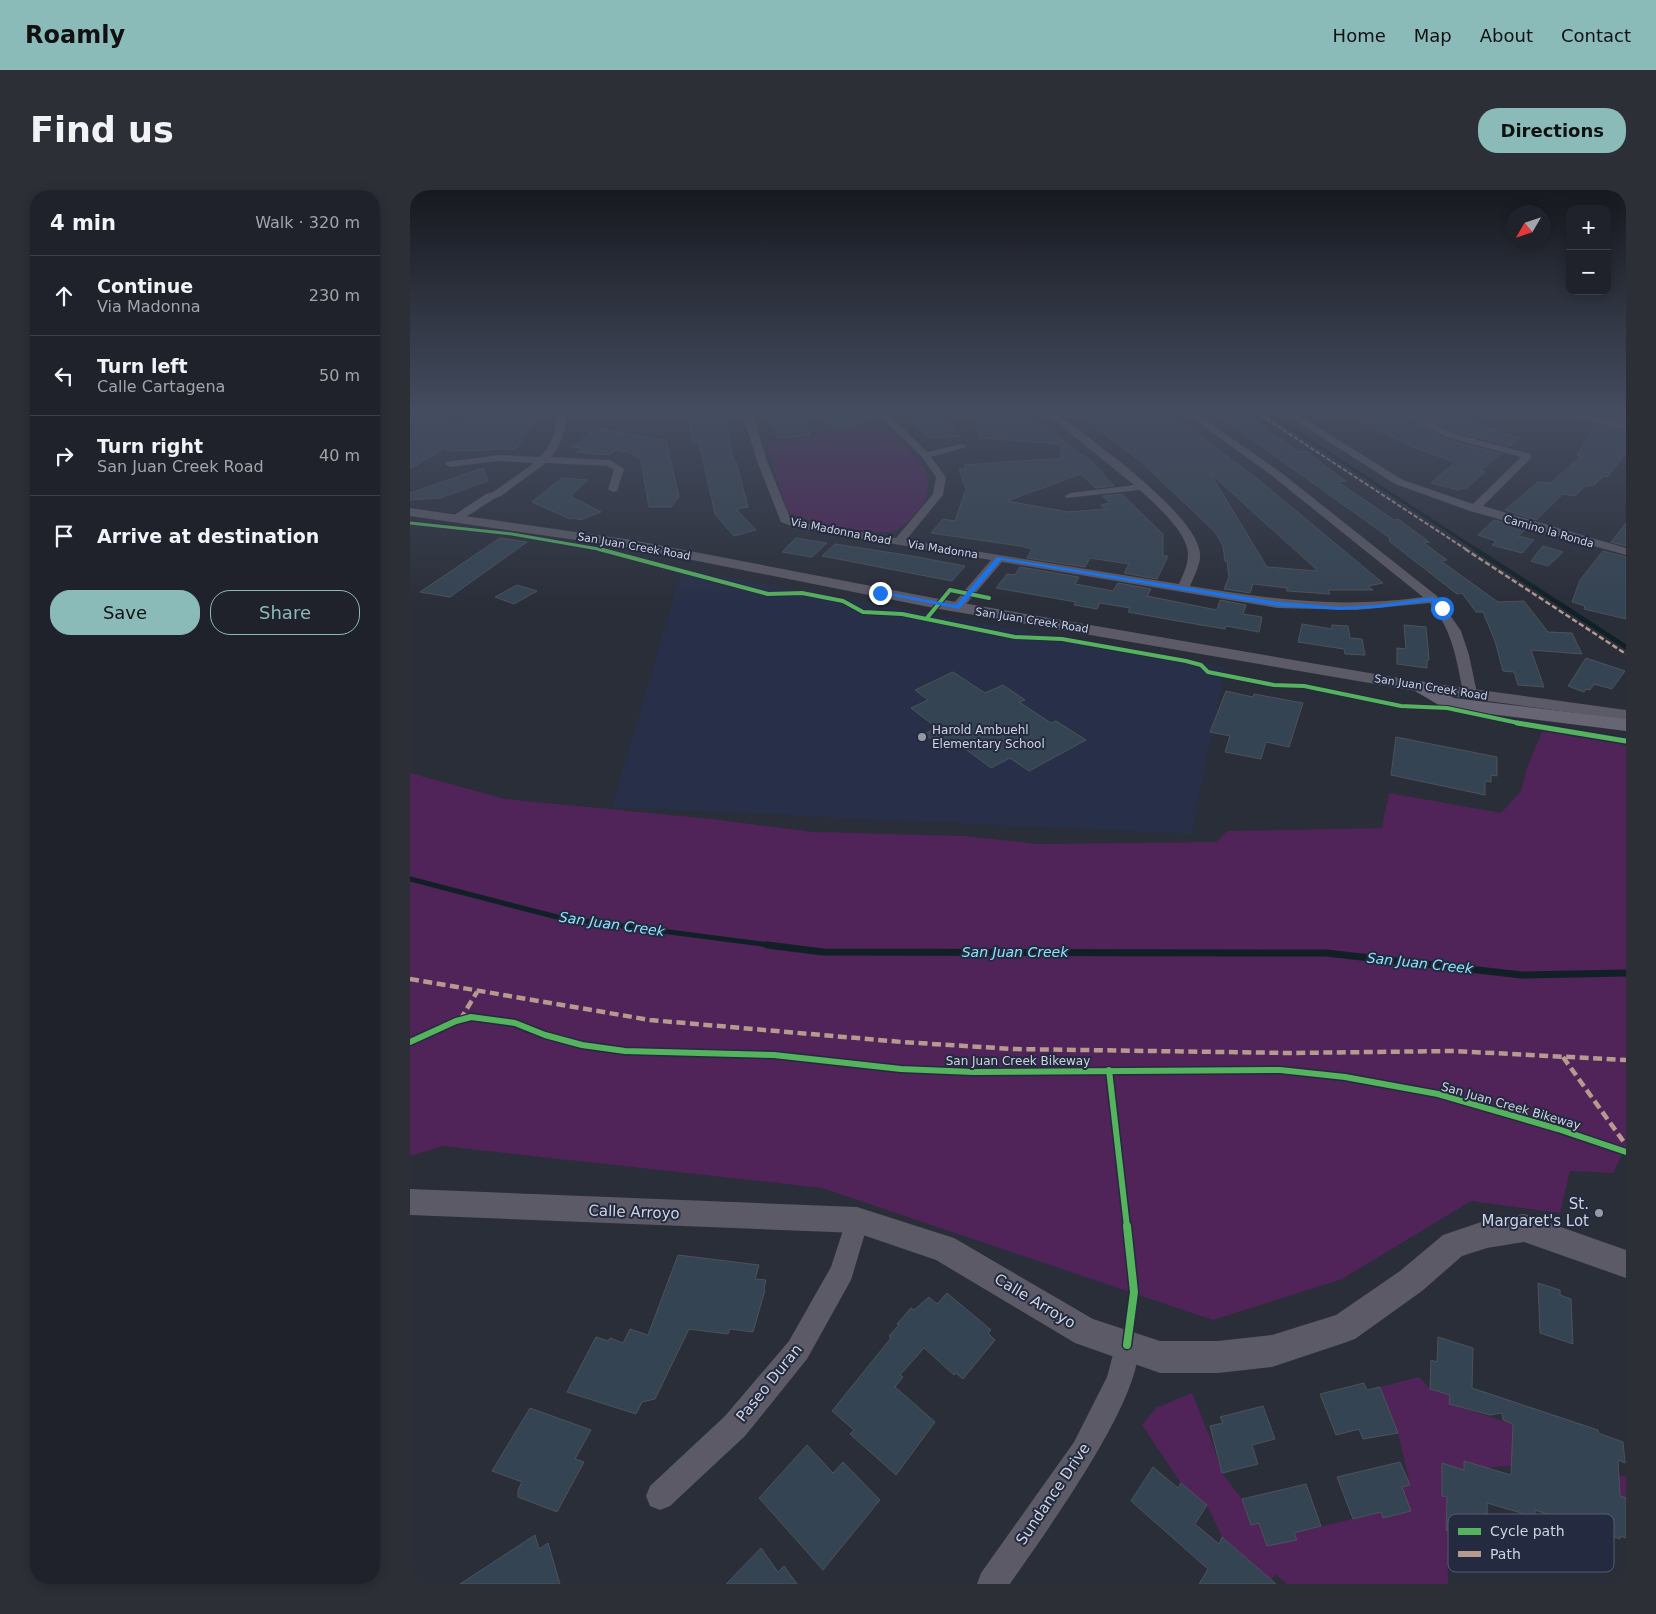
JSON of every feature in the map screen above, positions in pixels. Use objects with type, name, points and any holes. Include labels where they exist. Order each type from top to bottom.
[{"type":"main road","points":[[1422,687],[1449,703],[1626,725]]},
{"type":"street","points":[[463,518],[499,498],[498,494],[520,477]]},
{"type":"street","points":[[613,489],[617,477]]},
{"type":"street","name":"Via Madonna Road","points":[[768,477],[785,520],[797,525],[898,542]]},
{"type":"street","points":[[898,542],[938,495],[941,477]]},
{"type":"street","points":[[1132,477],[1184,528],[1191,541],[1194,553],[1183,588]]},
{"type":"street","points":[[1280,477],[1433,599],[1448,615],[1456,628],[1463,651],[1470,693]]},
{"type":"street","name":"Camino la Ronda","points":[[1391,477],[1399,482],[1474,509],[1626,552]]},
{"type":"street","points":[[1474,509],[1507,477]]},
{"type":"street","points":[[1070,496],[1141,487]]},
{"type":"street","name":"San Juan Creek Road","points":[[410,512],[463,518],[632,544],[957,607],[1422,687],[1626,714]]},
{"type":"street","name":"Via Madonna","points":[[898,542],[1278,604],[1341,608],[1377,607],[1433,599]]},
{"type":"street","points":[[957,607],[999,558]]},
{"type":"street","name":"Calle Arroyo","points":[[410,1202],[856,1220],[944,1248],[1086,1332],[1160,1357],[1218,1357],[1272,1351],[1312,1340],[1344,1328],[1411,1281],[1453,1245],[1487,1234],[1524,1228],[1626,1264]]},
{"type":"street","name":"Paseo Duran","points":[[660,1496],[734,1426],[798,1350],[842,1272],[856,1220]]},
{"type":"street","name":"Sundance Drive","points":[[992,1584],[1084,1452],[1119,1380],[1127,1346]]},
{"type":"shaded area","points":[[776,477],[927,477],[928,491],[921,507],[900,528],[891,532],[853,529],[821,523],[794,515],[787,510]]},
{"type":"shaded area","name":"Harold Ambuehl Elementary School","points":[[682,569],[1226,667],[1191,834],[612,807]]},
{"type":"shaded area","points":[[1543,729],[1626,741],[1626,1146],[1613,1173],[1570,1171],[1560,1213],[1471,1201],[1342,1279],[1213,1320],[822,1188],[443,1146],[410,1156],[410,773],[505,799],[711,819],[813,832],[964,836],[1038,844],[1216,842],[1227,831],[1382,828],[1389,793],[1501,813],[1521,791],[1527,768]]},
{"type":"shaded area","points":[[1419,1377],[1430,1389],[1450,1395],[1449,1404],[1513,1424],[1513,1444],[1619,1476],[1626,1476],[1626,1498],[1510,1466],[1486,1468],[1464,1461],[1464,1470],[1442,1463],[1442,1496],[1447,1497],[1448,1584],[1287,1584],[1275,1574],[1269,1584],[1261,1582],[1252,1563],[1222,1537],[1207,1505],[1181,1483],[1142,1425],[1156,1408],[1192,1393],[1222,1473],[1242,1499],[1250,1524],[1259,1523],[1297,1539],[1294,1533],[1381,1512],[1384,1518],[1411,1511],[1402,1487],[1410,1485],[1398,1433],[1380,1387]]},
{"type":"building","points":[[457,477],[486,477],[488,481],[440,498],[410,500],[410,493]]},
{"type":"building","points":[[644,477],[674,477],[679,497],[671,507],[649,507]]},
{"type":"building","points":[[707,477],[740,477],[748,507],[736,509],[756,530],[734,536],[715,514]]},
{"type":"building","points":[[962,477],[1073,477],[1007,501],[1068,512],[1105,509],[1101,505],[1110,503],[1103,496],[1122,494],[1163,534],[1163,556],[1168,556],[1157,579],[1124,573],[1129,564],[1090,558],[1085,567],[1027,558],[1032,549],[931,533],[943,519],[955,521],[966,489]]},
{"type":"building","points":[[1084,477],[1106,477],[1114,486],[1095,488]]},
{"type":"building","points":[[1157,477],[1212,477],[1267,567],[1318,571],[1214,477],[1255,477],[1383,583],[1368,586],[1373,590],[1328,590],[1330,594],[1287,591],[1287,588],[1253,584],[1250,593],[1224,589],[1229,577],[1227,561],[1225,561],[1223,546],[1215,532]]},
{"type":"building","points":[[1304,477],[1341,477],[1346,481],[1338,482],[1394,520],[1398,519],[1429,542],[1424,543],[1447,560],[1441,561],[1498,602],[1524,601],[1548,632],[1572,633],[1582,654],[1531,650],[1544,687],[1518,685],[1514,672],[1503,671],[1495,641],[1483,612],[1476,612],[1462,593],[1457,594],[1389,541],[1390,538]]},
{"type":"building","points":[[1438,477],[1479,477],[1466,489],[1461,488],[1458,490],[1431,483]]},
{"type":"building","points":[[1558,477],[1602,477],[1594,485],[1585,486],[1575,496],[1563,494],[1536,520],[1505,510],[1538,482],[1551,483]]},
{"type":"building","points":[[562,478],[588,480],[570,496],[601,512],[580,520],[570,519],[532,502]]},
{"type":"building","points":[[1494,520],[1526,529],[1518,536],[1534,540],[1522,553],[1492,545],[1496,541],[1478,535]]},
{"type":"building","points":[[1626,523],[1626,546],[1611,542]]},
{"type":"building","points":[[500,538],[527,542],[450,597],[420,592]]},
{"type":"building","points":[[796,538],[827,543],[812,557],[782,552]]},
{"type":"building","points":[[835,544],[965,566],[952,581],[822,556]]},
{"type":"building","points":[[1543,546],[1563,552],[1548,566],[1531,561]]},
{"type":"building","points":[[1603,551],[1626,557],[1626,619],[1584,609],[1585,606],[1572,602],[1580,580]]},
{"type":"building","points":[[1020,567],[1079,577],[1075,584],[1113,591],[1118,583],[1151,589],[1147,596],[1217,610],[1220,600],[1246,605],[1243,614],[1262,617],[1259,632],[1226,626],[1225,629],[1128,612],[1130,608],[1100,603],[1097,609],[1074,605],[1076,602],[996,588],[1007,574],[1015,575]]},
{"type":"building","points":[[517,585],[537,591],[514,604],[495,597]]},
{"type":"building","points":[[1302,624],[1332,629],[1332,625],[1348,626],[1350,638],[1362,639],[1365,655],[1345,654],[1344,649],[1298,642]]},
{"type":"building","points":[[1404,625],[1426,627],[1429,660],[1427,660],[1427,668],[1397,664],[1397,648],[1406,649]]},
{"type":"building","points":[[1586,658],[1625,671],[1612,689],[1594,684],[1590,690],[1586,689],[1584,692],[1568,686]]},
{"type":"building","points":[[953,672],[985,693],[1003,685],[1025,700],[1019,702],[1051,723],[1056,721],[1086,740],[1029,771],[1010,758],[991,768],[959,744],[946,750],[924,734],[937,728],[911,708],[928,700],[915,690]]},
{"type":"building","points":[[1226,691],[1253,697],[1254,694],[1303,703],[1289,747],[1266,742],[1261,759],[1225,752],[1230,736],[1210,732]]},
{"type":"building","points":[[1396,737],[1497,757],[1497,776],[1491,775],[1491,782],[1485,781],[1485,795],[1391,775]]},
{"type":"building","points":[[678,1255],[759,1265],[755,1279],[766,1280],[753,1332],[730,1329],[728,1334],[689,1329],[655,1399],[642,1402],[636,1414],[567,1392],[596,1337],[608,1341],[610,1338],[623,1343],[630,1329],[648,1335]]},
{"type":"building","points":[[1538,1283],[1560,1290],[1560,1295],[1571,1299],[1573,1344],[1540,1333]]},
{"type":"building","points":[[947,1293],[991,1330],[988,1333],[995,1340],[963,1379],[956,1373],[954,1375],[924,1348],[900,1375],[903,1377],[895,1387],[935,1422],[896,1475],[850,1434],[854,1430],[832,1411],[891,1338],[889,1336],[899,1325],[897,1324],[911,1308],[914,1310],[929,1297],[937,1304]]},
{"type":"building","points":[[1438,1337],[1473,1348],[1472,1388],[1598,1430],[1598,1433],[1623,1442],[1625,1463],[1618,1460],[1620,1496],[1626,1498],[1626,1538],[1620,1536],[1620,1539],[1614,1537],[1614,1514],[1547,1514],[1535,1510],[1535,1514],[1525,1514],[1487,1503],[1487,1514],[1448,1514],[1448,1531],[1446,1530],[1447,1497],[1442,1496],[1442,1463],[1464,1470],[1464,1461],[1511,1475],[1513,1424],[1503,1420],[1502,1413],[1490,1415],[1449,1404],[1450,1395],[1430,1389],[1431,1360],[1437,1362]]},
{"type":"building","points":[[1364,1383],[1367,1390],[1380,1387],[1398,1433],[1363,1439],[1359,1429],[1336,1435],[1320,1394]]},
{"type":"building","points":[[1263,1406],[1275,1439],[1252,1445],[1258,1464],[1222,1473],[1210,1426],[1223,1423],[1220,1417]]},
{"type":"building","points":[[530,1408],[591,1430],[575,1459],[584,1462],[557,1512],[518,1497],[518,1490],[522,1482],[492,1471]]},
{"type":"building","points":[[807,1445],[833,1473],[843,1462],[880,1500],[823,1570],[759,1498]]},
{"type":"building","points":[[1400,1462],[1410,1485],[1402,1487],[1411,1511],[1383,1518],[1381,1512],[1353,1519],[1337,1477]]},
{"type":"building","points":[[1153,1467],[1178,1488],[1181,1483],[1207,1505],[1195,1524],[1219,1544],[1222,1537],[1276,1584],[1199,1584],[1208,1569],[1131,1501]]},
{"type":"building","points":[[1306,1484],[1321,1526],[1294,1533],[1297,1540],[1267,1546],[1259,1523],[1251,1525],[1242,1499]]},
{"type":"building","points":[[535,1535],[539,1549],[548,1543],[560,1584],[460,1584]]},
{"type":"building","points":[[761,1548],[778,1572],[784,1566],[797,1584],[726,1584]]},
{"type":"waterway","points":[[1365,477],[1477,550]]},
{"type":"waterway","points":[[1475,549],[1626,647]]},
{"type":"waterway","name":"San Juan Creek","points":[[410,879],[561,918],[777,946]]},
{"type":"waterway","name":"San Juan Creek","points":[[767,945],[823,952],[1326,953],[1522,975],[1626,973]]},
{"type":"marked path","points":[[1355,477],[1626,654]]},
{"type":"marked path","points":[[410,979],[453,988],[650,1020],[902,1042],[1013,1049],[1291,1053],[1454,1051],[1626,1060]]},
{"type":"marked path","points":[[460,1020],[477,992]]},
{"type":"marked path","points":[[1563,1057],[1626,1145]]},
{"type":"cycle path","points":[[410,523],[512,534],[597,548],[768,594],[802,593],[843,601],[863,612],[902,614],[1015,637],[1062,639],[1186,661],[1201,665],[1208,672],[1274,685],[1304,686],[1401,706],[1447,708],[1549,730],[1626,741]]},
{"type":"cycle path","points":[[927,618],[950,590],[989,598]]},
{"type":"cycle path","name":"San Juan Creek Bikeway","points":[[410,1042],[456,1021],[471,1017],[515,1023],[545,1035],[582,1045],[625,1051],[774,1055],[901,1069],[973,1072],[1280,1070],[1345,1077],[1438,1094],[1558,1129],[1626,1152]]},
{"type":"cycle path","points":[[1109,1070],[1134,1292],[1127,1345]]},
{"type":"place","name":"Harold Ambuehl Elementary School","points":[[922,737]]},
{"type":"place","name":"St. Margaret's Lot","points":[[1599,1213]]},
{"type":"route","points":[[880,593],[957,607],[999,558],[1278,604],[1341,608],[1377,607],[1433,599],[1442,608]]}]
